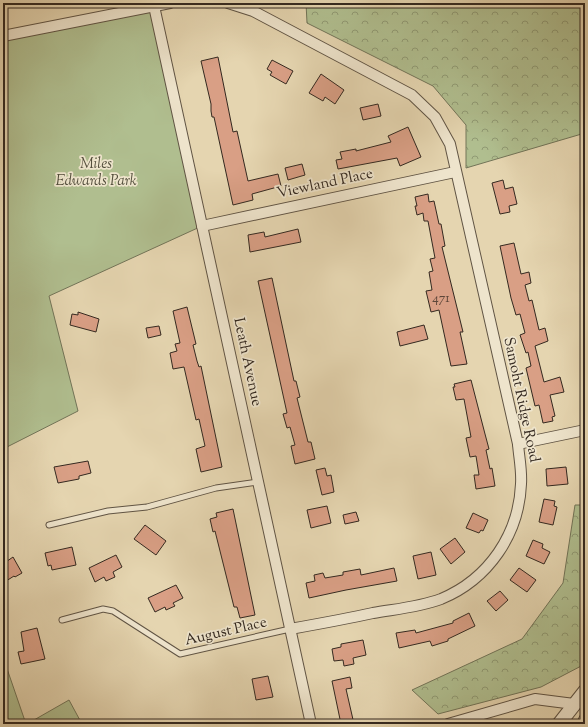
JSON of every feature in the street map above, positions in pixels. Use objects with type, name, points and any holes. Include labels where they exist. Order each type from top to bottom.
[{"type":"street","points":[[3,36],[170,3]]},
{"type":"street","name":"Samoht Ridge Road","points":[[228,3],[253,11],[412,95],[435,116],[450,144],[455,172],[518,444],[521,483],[516,519],[500,551],[487,568],[472,581],[454,593],[426,604],[290,629]]},
{"type":"street","name":"Leath Avenue","points":[[154,6],[311,724]]},
{"type":"street","name":"Viewland Place","points":[[202,226],[455,172]]},
{"type":"street","points":[[518,444],[585,430]]},
{"type":"street","points":[[559,724],[585,691]]},
{"type":"street","points":[[448,724],[535,699],[574,704]]},
{"type":"lane","points":[[49,525],[108,511],[147,507],[216,488],[258,482]]},
{"type":"lane","name":"August Place","points":[[62,620],[103,609],[113,611],[180,654],[290,629]]},
{"type":"lane","points":[[574,704],[585,712],[579,724]]},
{"type":"green space","points":[[306,3],[585,3],[585,133],[466,168],[466,125],[433,86],[307,23]]},
{"type":"green space","name":"Miles Edwards Park","points":[[154,6],[202,226],[49,296],[78,411],[3,449],[3,36]]},
{"type":"green space","points":[[575,505],[585,505],[585,664],[541,687],[438,714],[412,690],[522,639],[563,583]]},
{"type":"green space","points":[[3,657],[26,724],[3,724]]},
{"type":"green space","points":[[69,700],[82,724],[27,724]]},
{"type":"building","points":[[218,57],[233,132],[237,131],[248,181],[278,174],[281,186],[252,194],[253,200],[233,205],[214,117],[212,117],[211,104],[201,61]]},
{"type":"building","points":[[272,60],[293,71],[286,84],[270,75],[272,72],[267,69]]},
{"type":"building","points":[[321,74],[344,90],[335,104],[325,97],[323,101],[309,93]]},
{"type":"building","points":[[378,104],[381,116],[363,120],[360,108]]},
{"type":"building","points":[[408,127],[421,157],[400,166],[397,158],[338,169],[336,160],[342,159],[340,152],[356,149],[356,151],[391,142],[388,136]]},
{"type":"building","points":[[302,164],[305,175],[288,180],[285,168]]},
{"type":"building","points":[[503,180],[505,189],[513,187],[517,204],[509,206],[510,212],[500,214],[492,183]]},
{"type":"building","points":[[428,194],[429,202],[434,201],[439,224],[441,224],[445,246],[442,247],[463,332],[460,332],[467,364],[451,366],[439,310],[431,312],[426,291],[432,290],[429,272],[433,271],[430,259],[435,258],[428,221],[424,221],[423,213],[417,215],[415,197]]},
{"type":"building","points":[[298,229],[301,242],[250,252],[248,235],[264,232],[265,237]]},
{"type":"building","points":[[514,243],[521,274],[529,272],[531,283],[525,285],[529,301],[532,300],[539,330],[545,328],[548,341],[535,346],[544,382],[560,377],[564,392],[550,395],[555,416],[552,417],[553,421],[543,423],[539,405],[535,406],[526,368],[531,366],[528,352],[526,353],[520,335],[525,333],[520,314],[516,315],[511,298],[500,246]]},
{"type":"building","points":[[272,278],[294,381],[296,381],[300,397],[297,398],[308,442],[311,442],[315,459],[295,464],[291,446],[295,445],[290,427],[287,428],[283,414],[287,413],[258,281]]},
{"type":"building","points":[[187,307],[196,344],[193,345],[199,367],[201,366],[222,467],[201,472],[196,449],[205,446],[199,419],[196,420],[184,367],[173,369],[170,353],[177,351],[175,344],[180,343],[173,311]]},
{"type":"building","points":[[78,312],[99,319],[96,332],[70,325],[72,314],[78,315]]},
{"type":"building","points":[[424,325],[428,339],[400,346],[397,332]]},
{"type":"building","points":[[159,326],[161,335],[148,338],[146,328]]},
{"type":"building","points":[[471,380],[489,449],[486,450],[490,469],[492,468],[495,486],[476,489],[474,475],[479,475],[476,456],[470,457],[466,438],[471,437],[464,399],[456,400],[453,387],[455,387],[454,384]]},
{"type":"building","points":[[88,461],[91,473],[79,476],[79,479],[58,483],[54,467]]},
{"type":"building","points":[[566,467],[568,484],[547,486],[546,469]]},
{"type":"building","points":[[325,468],[327,476],[331,475],[334,492],[322,495],[316,470]]},
{"type":"building","points":[[544,499],[555,501],[554,506],[557,507],[553,525],[539,522]]},
{"type":"building","points":[[327,506],[331,523],[311,528],[307,510]]},
{"type":"building","points":[[233,509],[255,615],[240,618],[237,607],[234,607],[215,531],[213,532],[210,519],[217,517],[216,513]]},
{"type":"building","points":[[356,512],[359,521],[345,524],[343,515]]},
{"type":"building","points":[[473,513],[488,520],[483,531],[481,530],[479,533],[466,528]]},
{"type":"building","points":[[145,525],[166,541],[156,555],[134,539]]},
{"type":"building","points":[[455,538],[465,552],[451,564],[440,549]]},
{"type":"building","points":[[533,540],[543,544],[542,548],[550,552],[544,564],[526,556]]},
{"type":"building","points":[[72,547],[76,565],[52,570],[51,565],[48,566],[45,553]]},
{"type":"building","points":[[431,552],[436,575],[418,579],[413,556]]},
{"type":"building","points":[[116,555],[122,567],[113,572],[115,577],[106,581],[104,577],[95,582],[89,568]]},
{"type":"building","points":[[13,557],[22,573],[3,583],[3,564]]},
{"type":"building","points":[[394,568],[397,581],[309,598],[306,583],[315,581],[314,575],[323,573],[325,578],[343,575],[343,572],[360,569],[361,575]]},
{"type":"building","points":[[519,568],[536,580],[527,592],[510,580]]},
{"type":"building","points":[[176,585],[183,598],[173,603],[175,606],[166,610],[165,607],[155,612],[148,598]]},
{"type":"building","points":[[500,591],[508,600],[496,611],[487,601]]},
{"type":"building","points":[[469,613],[475,626],[448,639],[448,641],[432,646],[430,641],[399,648],[396,633],[415,630],[416,633],[453,623],[453,621]]},
{"type":"building","points":[[37,628],[45,659],[21,664],[18,652],[24,651],[21,632]]},
{"type":"building","points":[[363,640],[366,655],[353,658],[354,664],[344,666],[343,660],[334,661],[332,649],[341,647],[341,644]]},
{"type":"building","points":[[268,676],[273,697],[256,700],[252,679]]},
{"type":"building","points":[[350,677],[352,688],[346,689],[354,724],[341,724],[332,681]]}]
